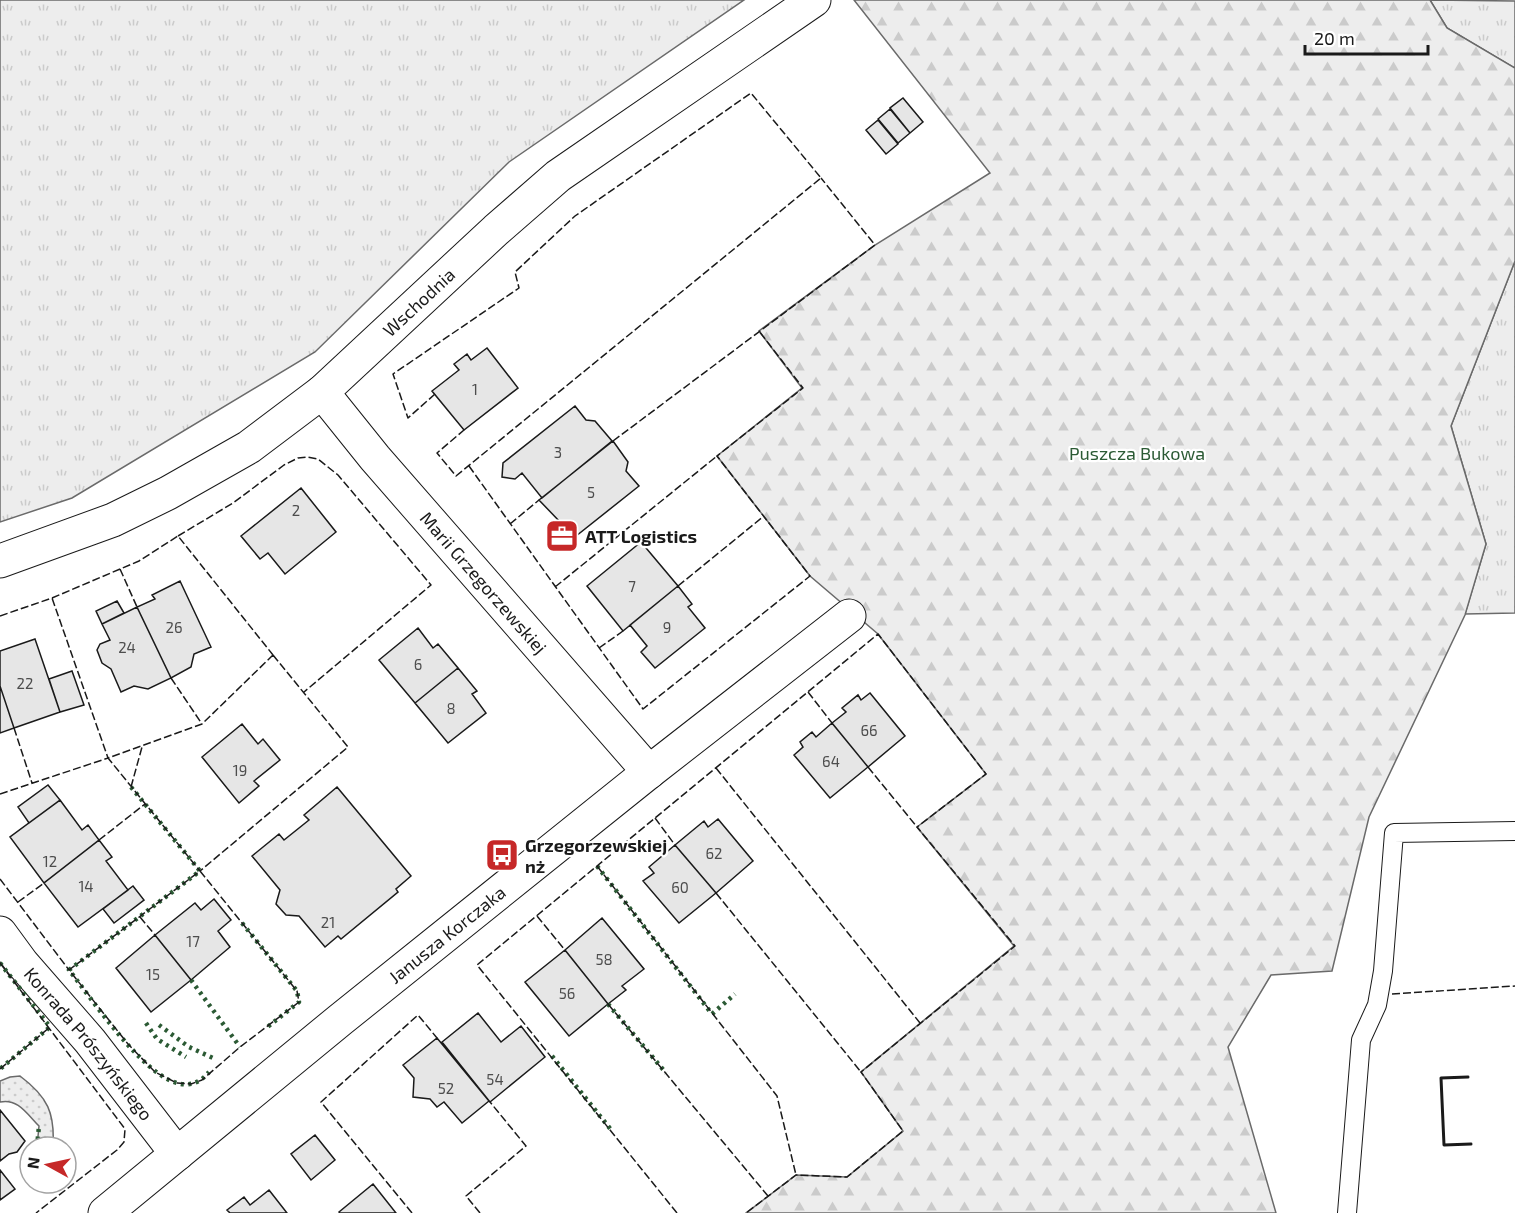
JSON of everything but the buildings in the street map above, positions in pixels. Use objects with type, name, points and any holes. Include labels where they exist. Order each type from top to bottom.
[{"type":"street","name":"Wschodnia","points":[[0,561],[113,520],[168,493],[249,447],[322,392],[496,230],[558,176],[814,0]]},
{"type":"street","name":"Marii Grzegorzewskiej","points":[[322,392],[375,458],[649,772]]},
{"type":"street","name":"Janusza Korczaka","points":[[105,1213],[349,1012],[649,772],[849,616]]},
{"type":"street","name":"Konrada Prószyńskiego","points":[[0,933],[22,963],[90,1041],[177,1154]]},
{"type":"lane","points":[[1347,1213],[1361,1040],[1377,1005],[1383,971],[1394,833],[1515,831]]},
{"type":"green space","points":[[0,0],[744,0],[509,162],[315,352],[72,498],[0,522]]},
{"type":"green space","name":"Puszcza Bukowa","points":[[854,0],[1430,0],[1447,28],[1515,68],[1515,261],[1451,426],[1486,544],[1465,615],[1369,817],[1332,971],[1271,975],[1228,1047],[1276,1213],[746,1213],[796,1175],[847,1177],[903,1131],[861,1072],[1014,946],[917,827],[986,774],[878,634],[810,576],[717,456],[802,388],[759,331],[875,245],[990,173]]},
{"type":"green space","points":[[1430,0],[1515,1],[1515,68],[1447,28]]},
{"type":"green space","points":[[1515,261],[1515,613],[1465,614],[1486,544],[1451,426]]},
{"type":"green space","points":[[20,1076],[43,1099],[51,1115],[53,1135],[38,1135],[39,1126],[26,1112],[12,1102],[0,1102],[0,1081]]},
{"type":"hedge","points":[[131,787],[200,871],[69,970],[118,1034],[163,1077],[177,1083],[191,1084],[199,1081],[209,1072]]},
{"type":"hedge","points":[[597,866],[712,1014],[735,994]]},
{"type":"hedge","points":[[242,923],[297,991],[299,1002],[265,1029]]},
{"type":"hedge","points":[[0,963],[50,1027],[0,1069]]},
{"type":"hedge","points":[[191,980],[240,1047]]},
{"type":"hedge","points":[[608,1004],[666,1073]]},
{"type":"hedge","points":[[146,1023],[157,1039],[186,1057]]},
{"type":"hedge","points":[[159,1025],[189,1047],[213,1058]]},
{"type":"hedge","points":[[552,1056],[612,1131]]},
{"type":"hedge","points":[[38,1135],[39,1126]]},
{"type":"fence","points":[[435,394],[408,418],[393,374],[519,288],[515,272],[575,216],[751,93],[821,178],[456,476],[437,453],[464,430]]},
{"type":"fence","points":[[613,441],[875,245],[821,178]]},
{"type":"fence","points":[[469,466],[643,709],[810,576],[717,456],[803,388],[759,331]]},
{"type":"fence","points":[[555,587],[717,456]]},
{"type":"fence","points":[[178,536],[233,503],[284,465],[298,458],[318,459],[338,475],[431,585],[304,692]]},
{"type":"fence","points":[[510,524],[539,500]]},
{"type":"fence","points":[[678,586],[764,516]]},
{"type":"fence","points":[[0,616],[52,598],[139,561],[178,536],[273,655]]},
{"type":"fence","points":[[120,569],[137,607]]},
{"type":"fence","points":[[0,794],[108,758],[52,598]]},
{"type":"fence","points":[[599,648],[623,631]]},
{"type":"fence","points":[[677,1213],[477,965],[878,634],[986,774],[917,827],[1015,946],[861,1072],[903,1131],[847,1177],[796,1175],[746,1213]]},
{"type":"fence","points":[[273,655],[348,747],[200,871],[108,758],[202,724],[273,655]]},
{"type":"fence","points":[[171,678],[202,724]]},
{"type":"fence","points":[[808,692],[832,723]]},
{"type":"fence","points":[[14,728],[32,783]]},
{"type":"fence","points":[[131,787],[142,747]]},
{"type":"fence","points":[[868,767],[917,827]]},
{"type":"fence","points":[[716,768],[920,1023]]},
{"type":"fence","points":[[99,840],[145,804]]},
{"type":"fence","points":[[655,818],[675,845]]},
{"type":"fence","points":[[597,866],[777,1096],[796,1175]]},
{"type":"fence","points":[[200,871],[297,991],[299,1002],[240,1047],[202,1080],[191,1084],[177,1083],[155,1072],[128,1044],[69,970],[200,871]]},
{"type":"fence","points":[[0,879],[69,970]]},
{"type":"fence","points":[[18,902],[44,883]]},
{"type":"fence","points":[[716,893],[861,1072]]},
{"type":"fence","points":[[537,916],[565,950]]},
{"type":"fence","points":[[140,917],[155,935]]},
{"type":"fence","points":[[0,963],[125,1129],[124,1142],[117,1150],[36,1213]]},
{"type":"fence","points":[[1392,994],[1515,986]]},
{"type":"fence","points":[[608,1004],[768,1196]]},
{"type":"fence","points":[[412,1213],[321,1102],[418,1015],[437,1038]]},
{"type":"fence","points":[[0,1069],[50,1027]]},
{"type":"fence","points":[[480,1213],[466,1196],[526,1146],[490,1102]]},
{"type":"wall","points":[[1468,1077],[1441,1078],[1444,1145],[1471,1144]]},
{"type":"place","name":"ATT Logistics","points":[[562,536]]},
{"type":"place","name":"Grzegorzewskiej nż","points":[[502,855]]}]
